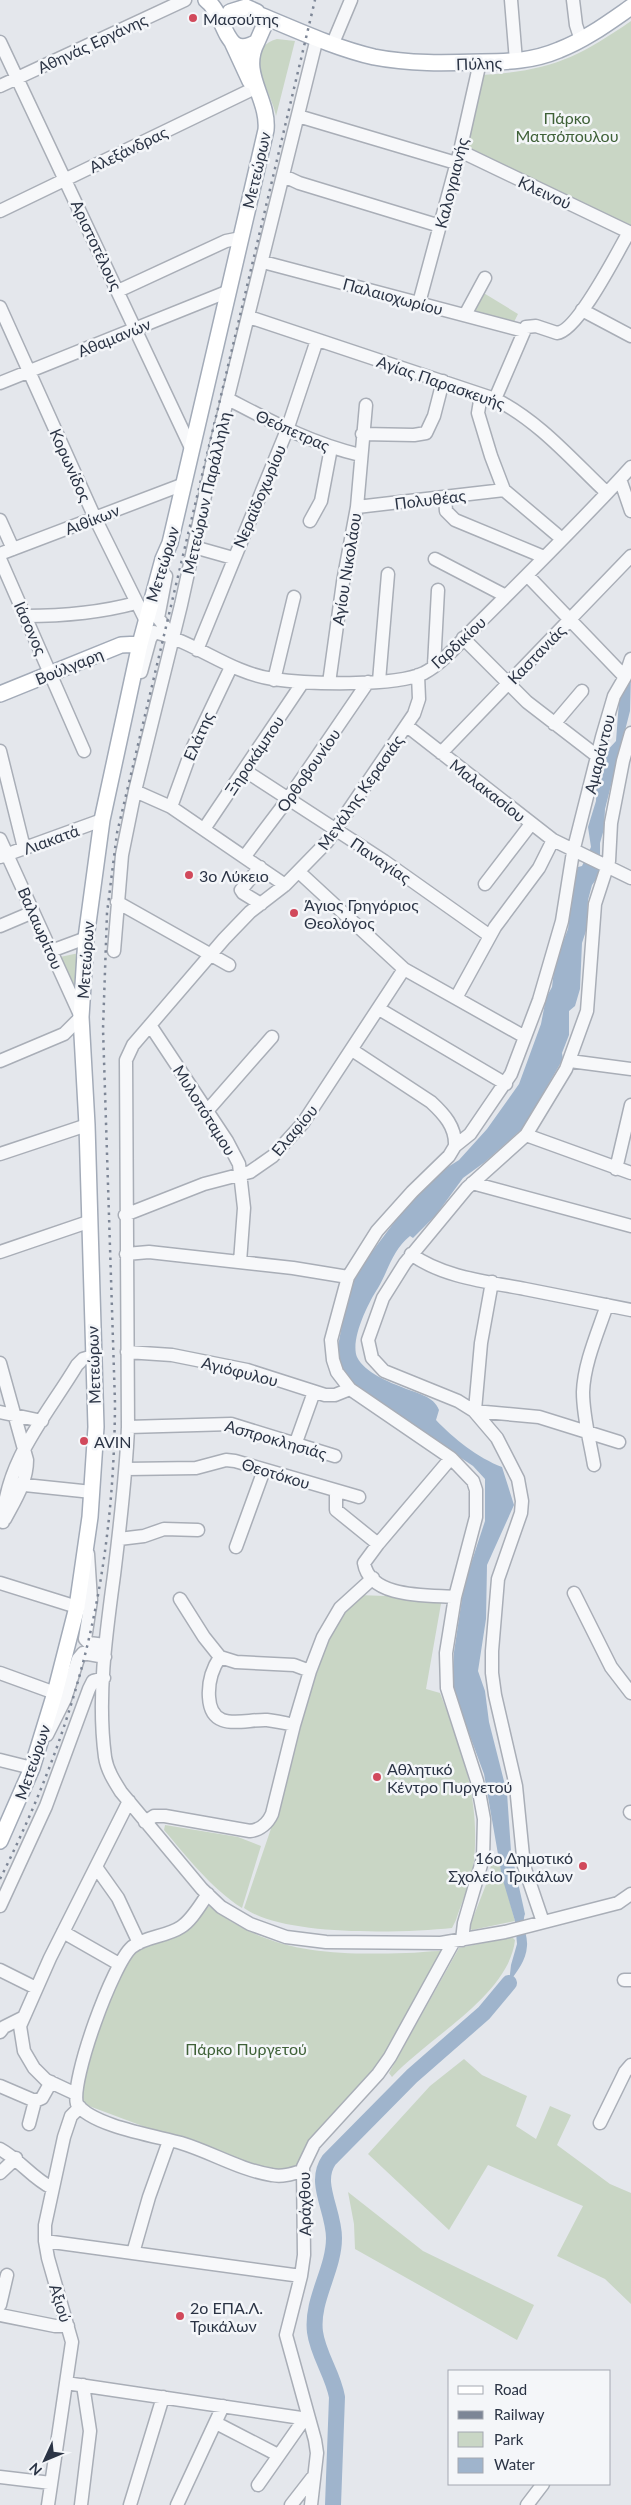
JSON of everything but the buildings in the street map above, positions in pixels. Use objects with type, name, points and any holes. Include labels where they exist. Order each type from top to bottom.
[{"type":"main road","points":[[206,0],[216,9],[226,35],[232,42],[244,47],[276,32],[298,32]]},
{"type":"main road","points":[[224,26],[227,16],[239,5],[257,9],[298,32]]},
{"type":"main road","name":"Πύλης","points":[[298,32],[362,54],[406,62],[447,64],[516,61],[552,53],[581,40],[631,7]]},
{"type":"main road","points":[[257,9],[264,26],[259,40]]},
{"type":"main road","name":"Μετεώρων","points":[[255,88],[251,58],[259,40]]},
{"type":"main road","name":"Μετεώρων","points":[[0,1841],[33,1765],[55,1693],[77,1607],[86,1547],[96,1427],[88,1222],[87,1125],[81,1017],[86,938],[102,820],[140,644],[163,559],[170,543],[266,130],[265,108],[255,88],[242,69],[232,42]]},
{"type":"main road","name":"Βούλγαρη","points":[[0,694],[121,645],[140,644]]},
{"type":"street","name":"Αθηνάς Εργάνης","points":[[0,86],[185,0]]},
{"type":"street","points":[[333,43],[352,0]]},
{"type":"street","points":[[511,0],[516,61]]},
{"type":"street","points":[[573,0],[576,25],[581,40]]},
{"type":"street","name":"Μετεώρων Παράλληλη","points":[[114,951],[122,855],[135,790],[174,637],[228,399],[317,38]]},
{"type":"street","name":"Αριστοτέλους","points":[[0,42],[192,450]]},
{"type":"street","name":"Καλογριανής","points":[[419,303],[458,157],[480,62]]},
{"type":"street","name":"Αλεξάνδρας","points":[[0,211],[255,88]]},
{"type":"street","name":"Κλεινού","points":[[298,116],[458,157],[630,232]]},
{"type":"street","points":[[284,176],[299,183],[440,226]]},
{"type":"street","points":[[496,399],[526,327],[536,326],[561,332],[569,327],[582,310],[630,232]]},
{"type":"street","points":[[118,291],[226,241],[241,238]]},
{"type":"street","name":"Παλαιοχωρίου","points":[[263,262],[524,331]]},
{"type":"street","points":[[465,315],[485,278]]},
{"type":"street","name":"Αθαμανών","points":[[0,383],[229,291]]},
{"type":"street","name":"Κορωνίδος","points":[[0,308],[95,518],[146,621]]},
{"type":"street","points":[[582,310],[631,336]]},
{"type":"street","name":"Αγίας Παρασκευής","points":[[249,317],[496,399],[524,415],[607,493]]},
{"type":"street","name":"Νεραϊδοχωρίου","points":[[197,650],[233,558],[287,430],[316,340]]},
{"type":"street","points":[[362,434],[414,436],[426,433],[434,416],[443,381]]},
{"type":"street","points":[[481,395],[478,413],[504,490],[562,539]]},
{"type":"street","name":"Θεόπετρας","points":[[228,399],[287,430],[331,448],[360,455]]},
{"type":"street","name":"Αγίου Νικολάου","points":[[329,683],[356,507],[366,404]]},
{"type":"street","points":[[310,521],[321,501],[331,448]]},
{"type":"street","name":"Γαρδικίου","points":[[174,637],[231,667],[274,680],[329,683],[374,681],[418,675],[434,666],[463,638],[631,467]]},
{"type":"street","points":[[620,479],[631,511]]},
{"type":"street","name":"Αιθίκων","points":[[0,554],[184,484]]},
{"type":"street","name":"Πολυθέας","points":[[356,507],[504,490]]},
{"type":"street","points":[[445,497],[446,511],[455,520],[544,557]]},
{"type":"street","points":[[0,520],[13,549]]},
{"type":"street","points":[[170,543],[170,560],[157,612],[158,618],[174,637]]},
{"type":"street","points":[[194,547],[233,558]]},
{"type":"street","name":"Καστανιάς","points":[[441,753],[631,556]]},
{"type":"street","name":"Ιάσονος","points":[[0,559],[84,751]]},
{"type":"street","points":[[435,559],[506,596]]},
{"type":"street","points":[[374,681],[388,574]]},
{"type":"street","points":[[527,574],[625,678]]},
{"type":"street","points":[[434,666],[438,590]]},
{"type":"street","points":[[274,680],[294,598]]},
{"type":"street","points":[[25,616],[76,615],[136,603]]},
{"type":"street","points":[[126,710],[135,692],[150,639],[154,632],[174,637]]},
{"type":"street","points":[[463,638],[508,683],[554,724],[597,756]]},
{"type":"street","name":"Αμαράντου","points":[[350,1389],[337,1372],[331,1348],[334,1324],[348,1277],[389,1216],[449,1156],[455,1146],[480,1123],[506,1084],[540,1000],[562,921],[573,852],[597,756],[614,696],[625,678],[631,659]]},
{"type":"street","name":"Ελάτης","points":[[171,807],[192,749],[231,667]]},
{"type":"street","name":"Μεγάλης Κερασιάς","points":[[418,675],[418,702],[406,726],[336,830],[299,872],[244,918],[210,955],[130,1049],[126,1060],[125,1215],[128,1427],[119,1539],[105,1651],[105,1759],[114,1782],[128,1801],[208,1894],[237,1917],[271,1932],[296,1939],[412,1945],[458,1941],[505,1932],[618,1903],[630,1898]]},
{"type":"street","name":"Ορθοβουνίου","points":[[245,856],[374,681]]},
{"type":"street","name":"Ξηροκάμπου","points":[[204,829],[303,682]]},
{"type":"street","points":[[554,724],[582,691]]},
{"type":"street","name":"Μαλακασίου","points":[[406,726],[553,840],[573,852],[631,878]]},
{"type":"street","points":[[619,1442],[538,1417],[475,1410],[458,1401],[387,1373],[370,1356],[368,1337],[377,1310],[391,1284],[412,1254],[472,1184],[526,1135],[552,1096],[570,1061],[587,1010],[595,904],[608,868],[611,823],[631,733]]},
{"type":"street","points":[[0,751],[24,848]]},
{"type":"street","name":"Παναγίας","points":[[244,770],[336,830],[490,936]]},
{"type":"street","points":[[135,790],[171,807],[285,885]]},
{"type":"street","name":"Λιακατά","points":[[4,856],[102,820]]},
{"type":"street","points":[[485,884],[531,824]]},
{"type":"street","name":"Βαλαωρίτου","points":[[0,839],[4,856],[33,912],[81,1017]]},
{"type":"street","points":[[456,998],[490,936],[538,868],[553,840]]},
{"type":"street","points":[[260,867],[241,890],[261,904]]},
{"type":"street","points":[[299,872],[404,969],[525,1038]]},
{"type":"street","points":[[117,902],[229,964]]},
{"type":"street","points":[[0,926],[33,912]]},
{"type":"street","points":[[51,951],[86,938]]},
{"type":"street","name":"Ελαφίου","points":[[125,1215],[204,1184],[259,1168],[285,1144],[303,1123],[404,969]]},
{"type":"street","points":[[379,1009],[506,1084]]},
{"type":"street","points":[[0,1061],[64,1034],[81,1017]]},
{"type":"street","name":"Μυλοπόταμου","points":[[150,1025],[235,1155],[241,1173],[244,1208],[240,1262]]},
{"type":"street","points":[[207,1111],[272,1037]]},
{"type":"street","points":[[352,1050],[431,1102],[442,1112],[454,1132],[455,1146]]},
{"type":"street","points":[[570,1061],[631,1069]]},
{"type":"street","points":[[616,1169],[631,1105]]},
{"type":"street","points":[[0,1154],[87,1125]]},
{"type":"street","points":[[526,1135],[631,1173]]},
{"type":"street","points":[[472,1184],[631,1226]]},
{"type":"street","points":[[0,1252],[88,1222]]},
{"type":"street","points":[[126,1254],[149,1252],[348,1277]]},
{"type":"street","points":[[412,1254],[441,1269],[492,1282],[631,1310]]},
{"type":"street","points":[[492,1282],[480,1343],[475,1410],[505,1452],[518,1479],[522,1501],[520,1518],[498,1579],[492,1673],[495,1695],[516,1786],[524,1866],[540,1923]]},
{"type":"street","points":[[594,1465],[584,1412],[584,1383],[607,1305]]},
{"type":"street","name":"Αγιόφυλου","points":[[127,1352],[172,1355],[248,1370],[314,1392],[335,1395],[350,1389]]},
{"type":"street","points":[[1,1525],[4,1484],[24,1448],[80,1361],[93,1356]]},
{"type":"street","points":[[0,1363],[24,1448],[27,1470],[23,1484],[1,1525]]},
{"type":"street","name":"Αράχθου","points":[[311,2505],[312,2478],[317,2453],[286,2335],[301,2276],[305,2234],[302,2171],[306,2156],[314,2144],[378,2074],[390,2057],[458,1941],[483,1858],[485,1843],[484,1819],[477,1781],[445,1679],[446,1653],[455,1597],[473,1530],[477,1501],[473,1481],[450,1458],[350,1389]]},
{"type":"street","points":[[296,1444],[314,1392]]},
{"type":"street","points":[[0,1412],[42,1421]]},
{"type":"street","name":"Ασπροκλησιάς","points":[[128,1427],[225,1423],[334,1456]]},
{"type":"street","points":[[450,1458],[364,1563],[365,1569],[373,1578],[397,1592],[455,1597]]},
{"type":"street","name":"Θεοτόκου","points":[[126,1469],[196,1468],[226,1460],[359,1497]]},
{"type":"street","points":[[236,1548],[264,1470]]},
{"type":"street","points":[[4,1484],[23,1484],[92,1492]]},
{"type":"street","points":[[336,1492],[336,1510],[378,1544]]},
{"type":"street","points":[[119,1539],[144,1536],[164,1530],[198,1530]]},
{"type":"street","points":[[86,1547],[91,1588],[85,1640],[105,1651]]},
{"type":"street","points":[[145,1822],[154,1816],[166,1816],[240,1830],[259,1829],[272,1814],[294,1725],[310,1671],[330,1622],[349,1598],[373,1578]]},
{"type":"street","points":[[0,1582],[77,1607]]},
{"type":"street","points":[[574,1593],[611,1667],[631,1694]]},
{"type":"street","points":[[180,1599],[204,1637],[220,1657],[236,1662],[294,1665],[310,1671]]},
{"type":"street","points":[[0,1760],[33,1765],[65,1699],[78,1659],[83,1652],[105,1651]]},
{"type":"street","points":[[220,1657],[213,1668],[209,1690],[210,1708],[214,1716],[228,1721],[266,1720],[294,1725]]},
{"type":"street","points":[[0,1673],[55,1693]]},
{"type":"street","points":[[0,1906],[46,1806],[88,1689],[93,1681],[104,1678]]},
{"type":"street","points":[[76,2094],[51,2082],[38,2073],[27,2059],[21,2038],[22,2018],[128,1801]]},
{"type":"street","points":[[96,1867],[115,1892],[139,1943]]},
{"type":"street","points":[[208,1894],[182,1927],[139,1943],[128,1951],[119,1964],[93,2029],[76,2094],[80,2107],[109,2123],[272,2175],[282,2176],[302,2171]]},
{"type":"street","points":[[64,1932],[119,1964]]},
{"type":"street","points":[[0,1970],[36,1988]]},
{"type":"street","points":[[0,2032],[4,2027],[22,2018]]},
{"type":"street","points":[[600,2123],[625,2072],[631,2065]]},
{"type":"street","points":[[0,2086],[35,2101],[42,2098],[51,2082]]},
{"type":"street","points":[[29,2124],[35,2101]]},
{"type":"street","name":"Αξιού","points":[[48,2505],[72,2342],[44,2241],[45,2225],[67,2128],[72,2113],[80,2107]]},
{"type":"street","points":[[133,2253],[149,2197],[169,2141]]},
{"type":"street","points":[[0,2149],[16,2158],[42,2183],[52,2188]]},
{"type":"street","points":[[0,2173],[16,2158]]},
{"type":"street","points":[[44,2241],[301,2276]]},
{"type":"street","points":[[0,2305],[7,2275]]},
{"type":"street","points":[[0,2315],[55,2326],[68,2326]]},
{"type":"street","points":[[66,2383],[307,2418],[258,2485]]},
{"type":"street","points":[[81,2505],[90,2431],[83,2386]]},
{"type":"street","points":[[130,2505],[163,2397]]},
{"type":"street","points":[[177,2505],[222,2406]]},
{"type":"street","points":[[216,2422],[278,2456]]},
{"type":"street","points":[[0,2477],[51,2483]]},
{"type":"street","name":"Αράχθου","points":[[291,2505],[312,2478]]},
{"type":"street","points":[[527,2505],[542,2485]]},
{"type":"green space","name":"Πάρκο Ματσόπουλου","points":[[631,21],[631,227],[472,152],[466,141],[481,75],[525,70],[561,61],[594,45]]},
{"type":"green space","points":[[277,39],[295,41],[276,116],[259,62],[261,52],[266,44]]},
{"type":"green space","points":[[482,292],[518,314],[513,324],[472,311]]},
{"type":"green space","points":[[79,953],[77,995],[60,957]]},
{"type":"green space","name":"Αθλητικό Κέντρο Πυργετού","points":[[358,1595],[442,1598],[426,1689],[440,1693],[462,1755],[472,1795],[475,1838],[471,1876],[452,1928],[375,1932],[344,1931],[286,1924],[262,1917],[244,1908],[278,1808],[291,1756],[329,1633],[339,1611]]},
{"type":"green space","points":[[165,1825],[238,1837],[261,1846],[242,1908],[200,1872],[164,1830]]},
{"type":"green space","points":[[492,1858],[498,1858],[515,1921],[472,1930],[469,1928],[489,1877]]},
{"type":"green space","name":"Πάρκο Πυργετού","points":[[209,1906],[232,1922],[255,1934],[302,1948],[327,1952],[379,1954],[440,1951],[444,1955],[393,2047],[297,2167],[290,2171],[260,2170],[81,2103],[89,2056],[115,1982],[134,1951],[194,1923]]},
{"type":"green space","points":[[512,1937],[515,1940],[510,1960],[498,1979],[483,1997],[392,2077],[389,2073],[459,1948]]},
{"type":"green space","points":[[464,2059],[482,2075],[527,2096],[516,2126],[536,2139],[550,2106],[571,2115],[557,2145],[610,2184],[631,2193],[631,2304],[605,2279],[557,2256],[583,2206],[488,2165],[449,2230],[368,2154],[430,2086]]},
{"type":"green space","points":[[348,2192],[423,2251],[534,2305],[517,2340],[355,2249],[354,2224]]},
{"type":"water","points":[[631,673],[630,711],[605,809],[604,829],[600,843],[600,874],[592,885],[588,900],[587,928],[582,943],[580,989],[575,1006],[569,1011],[569,1035],[562,1053],[563,1059],[523,1128],[485,1162],[463,1178],[436,1215],[413,1238],[410,1236],[399,1247],[365,1312],[358,1332],[355,1350],[361,1363],[371,1372],[433,1401],[439,1410],[436,1420],[443,1427],[475,1453],[502,1467],[514,1505],[487,1565],[486,1619],[478,1671],[485,1691],[489,1722],[507,1793],[511,1851],[525,1914],[524,1922],[527,1942],[525,1956],[521,1966],[509,1983],[511,1965],[517,1944],[515,1921],[502,1877],[484,1774],[452,1683],[454,1652],[464,1585],[485,1521],[485,1479],[473,1466],[358,1389],[346,1377],[336,1356],[349,1290],[356,1273],[408,1204],[440,1172],[459,1160],[487,1129],[519,1084],[541,1024],[546,998],[552,987],[555,962],[568,929],[574,879],[578,867],[582,866],[591,847],[588,827],[596,801],[597,778],[604,754],[616,741],[620,688]]},
{"type":"waterway","points":[[333,2505],[337,2397],[315,2332],[316,2308],[330,2262],[334,2238],[324,2187],[325,2169],[329,2160],[412,2076],[484,2013],[509,1983]]},
{"type":"railway","points":[[0,1879],[28,1820],[51,1763],[71,1705],[87,1648],[99,1589],[108,1529],[113,1468],[115,1403],[103,1029],[107,913],[117,833],[315,0]]},
{"type":"place","name":"Μασούτης","points":[[193,18]]},
{"type":"place","name":"3ο Λύκειο","points":[[189,875]]},
{"type":"place","name":"Άγιος Γρηγόριος Θεολόγος","points":[[294,913]]},
{"type":"place","name":"AVIN","points":[[84,1441]]},
{"type":"place","name":"Αθλητικό Κέντρο Πυργετού","points":[[377,1777]]},
{"type":"place","name":"16ο Δημοτικό Σχολείο Τρικάλων","points":[[583,1866]]},
{"type":"place","name":"2ο ΕΠΑ.Λ. Τρικάλων","points":[[180,2316]]}]
